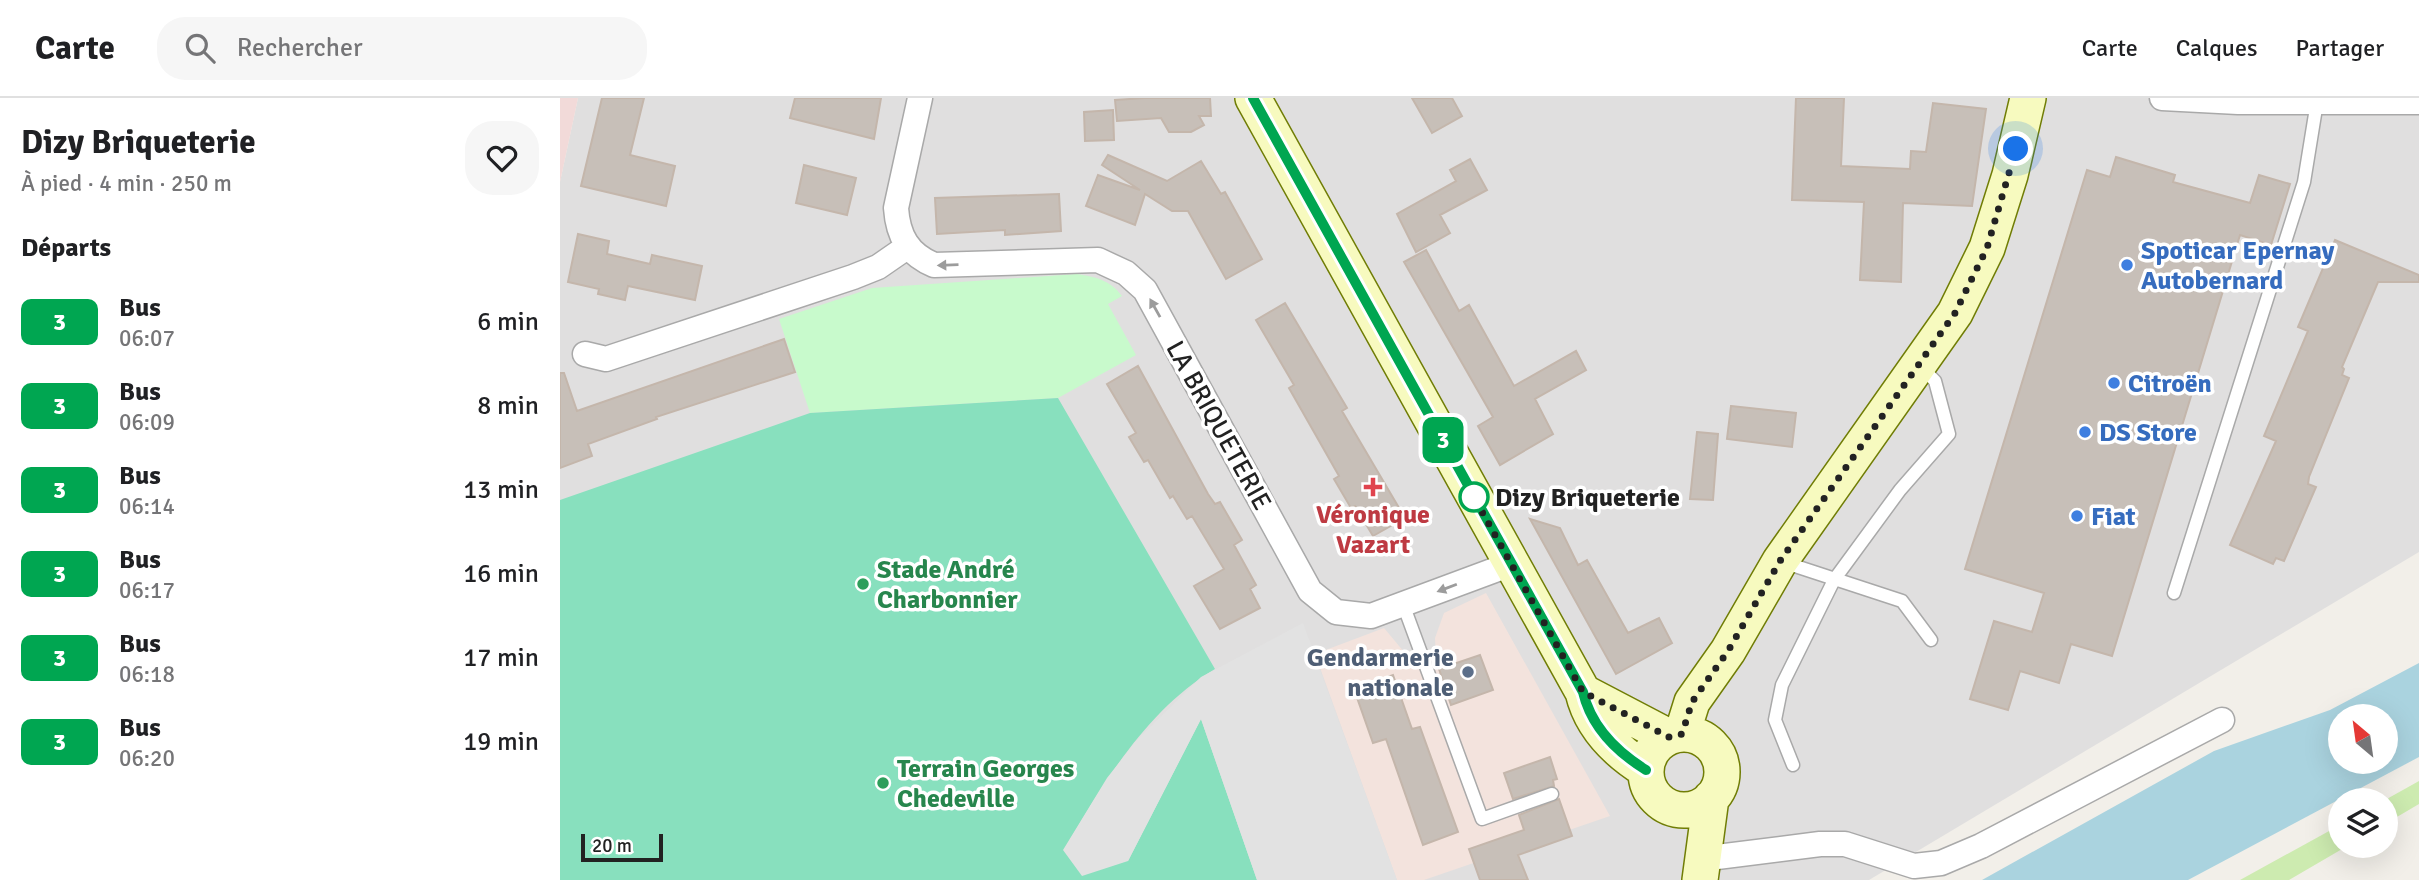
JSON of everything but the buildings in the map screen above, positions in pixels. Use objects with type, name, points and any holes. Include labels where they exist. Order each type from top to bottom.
[{"type":"main road","points":[[1253,98],[1583,692],[1588,712],[1628,759],[1646,770]]},
{"type":"main road","points":[[1711,798],[1698,807],[1684,810],[1669,806],[1656,798],[1648,785],[1646,770],[1649,756],[1657,744],[1676,735],[1692,702],[1728,651],[1780,561],[1955,313],[1987,248],[2010,175],[2028,98]]},
{"type":"main road","points":[[1698,873],[1711,798],[1719,785],[1721,769],[1717,754],[1714,711],[1728,651]]},
{"type":"main road","points":[[1583,692],[1676,735],[1696,736],[1709,743],[1717,754]]},
{"type":"main road","points":[[1669,806],[1698,873]]},
{"type":"street","points":[[585,354],[606,359],[853,277],[878,267],[907,247],[897,224],[896,208],[920,98]]},
{"type":"street","points":[[2162,98],[2419,102]]},
{"type":"street","name":"LA BRIQUETERIE","points":[[907,247],[917,258],[934,265],[1098,260],[1126,273],[1145,290],[1310,591],[1336,612],[1371,616],[1511,564]]},
{"type":"street","points":[[1698,873],[1833,844],[1845,844],[1914,866],[1941,863],[1981,846],[2222,720]]},
{"type":"lane","points":[[2174,593],[2304,182],[2317,102]]},
{"type":"lane","points":[[1793,765],[1775,720],[1782,685],[1834,580],[1900,490],[1949,434],[1935,381],[1918,364]]},
{"type":"lane","points":[[1780,561],[1902,601],[1931,640]]},
{"type":"lane","points":[[1403,604],[1482,819],[1552,794]]},
{"type":"shaded area","points":[[560,98],[578,98],[560,182]]},
{"type":"shaded area","points":[[578,98],[2419,98],[2419,552],[1869,880],[560,880],[560,182]]},
{"type":"shaded area","points":[[1486,593],[1610,816],[1424,880],[1397,880],[1315,654],[1384,628],[1415,665],[1436,657],[1435,638],[1444,613]]},
{"type":"shaded area","points":[[1303,623],[1397,880],[1257,880],[1201,719],[1128,861],[1082,876],[1063,850],[1107,778],[1136,741],[1201,677]]},
{"type":"green space","points":[[1077,274],[1102,280],[1113,286],[1122,296],[1108,304],[1136,355],[1058,398],[810,413],[779,319],[872,288]]},
{"type":"green space","name":"Stade André Charbonnier","points":[[1058,398],[1215,669],[1190,686],[1147,727],[1094,800],[1064,850],[1128,861],[1201,719],[1257,880],[560,880],[560,500],[810,413]]},
{"type":"green space","points":[[2419,781],[2419,804],[2398,816],[2398,793]]},
{"type":"green space","points":[[2328,832],[2328,857],[2289,880],[2240,880]]},
{"type":"water","points":[[2419,663],[2419,757],[2398,768],[2398,704],[2341,704]]},
{"type":"water","points":[[2328,711],[2328,774],[2387,774],[2361,788],[2328,788],[2328,805],[2188,880],[1982,880],[2214,751]]},
{"type":"bus line","name":"3","points":[[1253,98],[1583,692],[1588,712],[1628,759],[1646,770]]},
{"type":"place","name":"Spoticar Epernay Autobernard","points":[[2127,265]]},
{"type":"place","name":"Citroën","points":[[2114,383]]},
{"type":"place","name":"DS Store","points":[[2085,432]]},
{"type":"place","name":"Véronique Vazart","points":[[1373,487]]},
{"type":"place","name":"Dizy Briqueterie","points":[[1474,497]]},
{"type":"place","name":"Fiat","points":[[2077,516]]},
{"type":"place","name":"Stade André Charbonnier","points":[[863,584]]},
{"type":"place","name":"Gendarmerie nationale","points":[[1468,672]]},
{"type":"place","name":"Terrain Georges Chedeville","points":[[883,783]]},
{"type":"route","points":[[1474,497],[1472,494],[1583,692],[1669,737],[1682,734],[1692,702],[1728,651],[1780,561],[1955,313],[1987,248],[2016,149]]}]
